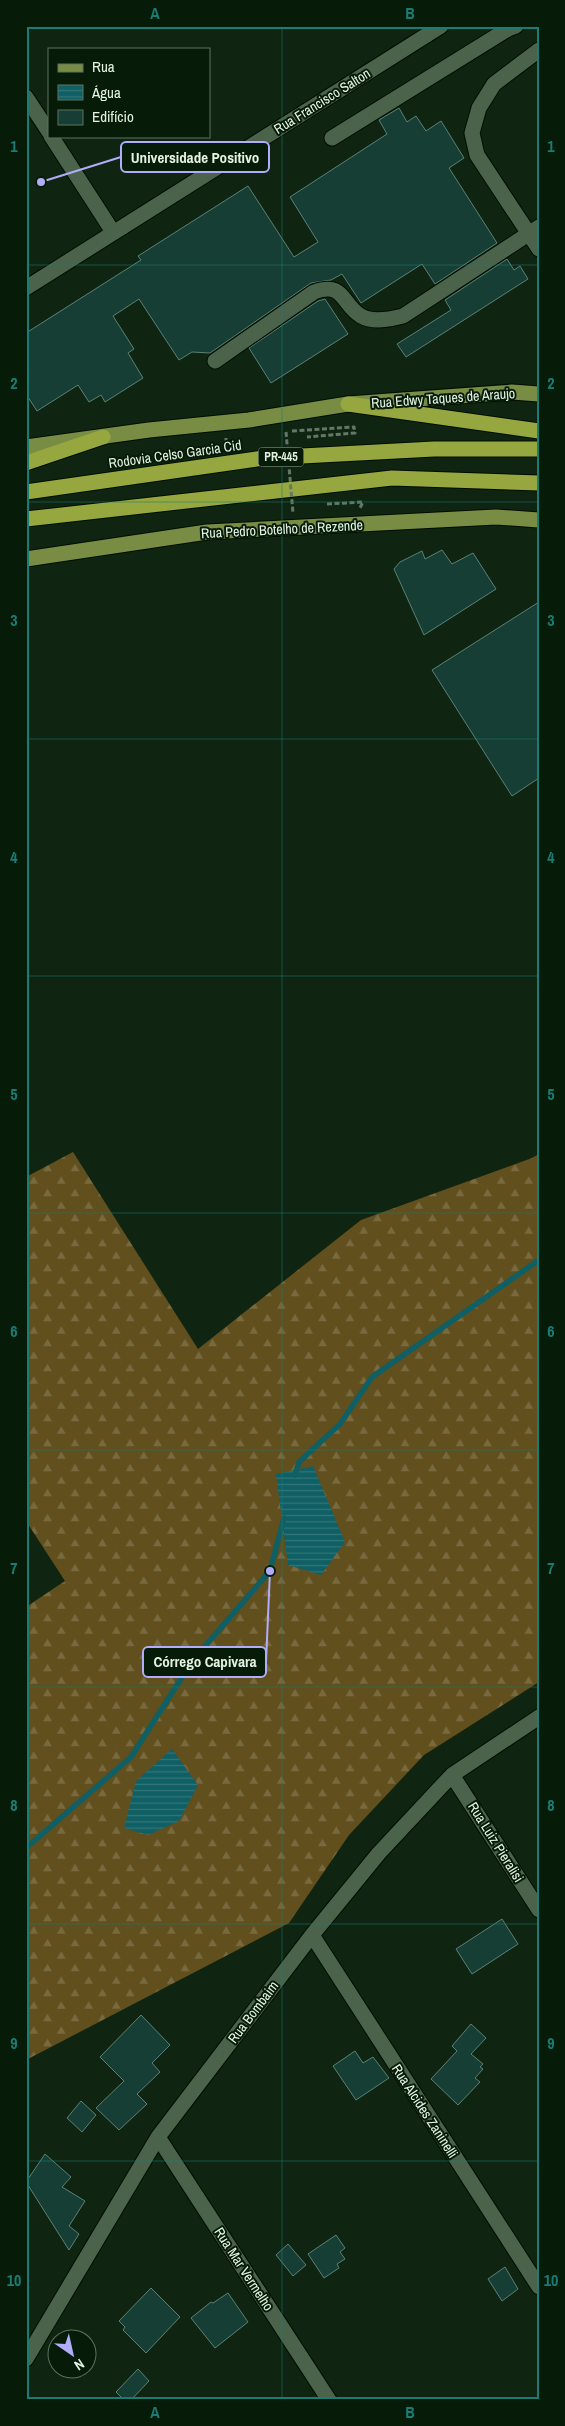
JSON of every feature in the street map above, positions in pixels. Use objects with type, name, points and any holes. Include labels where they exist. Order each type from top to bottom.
[{"type":"highway","points":[[348,404],[539,431]]},
{"type":"highway","points":[[26,463],[104,437]]},
{"type":"highway","name":"Rodovia Celso Garcia Cid","points":[[26,492],[264,458],[434,450],[539,448]]},
{"type":"highway","points":[[26,519],[392,478],[539,483]]},
{"type":"main road","name":"Rua Edwy Taques de Araujo","points":[[26,447],[249,420],[348,404],[512,392],[539,394]]},
{"type":"main road","name":"Rua Pedro Botelho de Rezende","points":[[26,559],[207,532],[496,517],[539,520]]},
{"type":"street","name":"Rua Francisco Salton","points":[[26,288],[441,26]]},
{"type":"street","points":[[332,138],[516,26]]},
{"type":"street","points":[[539,50],[494,84],[479,108],[472,133],[476,156],[534,230],[539,249]]},
{"type":"street","points":[[26,97],[48,130]]},
{"type":"street","points":[[52,138],[113,232]]},
{"type":"street","points":[[215,361],[314,292],[326,288],[337,290],[361,317],[385,320],[403,316],[534,230]]},
{"type":"street","name":"Rua Bombaim","points":[[26,2359],[158,2137],[312,1935],[379,1853],[452,1775],[539,1717]]},
{"type":"street","name":"Rua Luiz Pieralisi","points":[[452,1775],[539,1910]]},
{"type":"street","name":"Rua Alcides Zaninelli","points":[[312,1935],[539,2287]]},
{"type":"street","name":"Rua Mar Vermelho","points":[[158,2137],[329,2400]]},
{"type":"path","points":[[284,513],[293,513],[286,432],[354,427],[355,433],[305,438]]},
{"type":"path","points":[[226,433],[226,444],[246,443]]},
{"type":"path","points":[[286,439],[295,438]]},
{"type":"path","points":[[325,504],[363,502],[362,508],[352,508]]},
{"type":"path","points":[[287,506],[297,505]]},
{"type":"green space","points":[[73,1152],[198,1349],[361,1220],[539,1154],[539,1682],[424,1755],[349,1835],[289,1923],[26,2060],[26,1607],[65,1581],[26,1521],[26,1177]]},
{"type":"water","points":[[313,1466],[345,1542],[321,1575],[288,1565],[276,1474]]},
{"type":"water","points":[[172,1749],[198,1785],[179,1821],[148,1835],[124,1828],[136,1781]]},
{"type":"building","points":[[399,108],[407,122],[416,116],[426,131],[441,121],[464,158],[449,168],[497,243],[435,284],[422,264],[361,303],[342,274],[331,280],[311,283],[210,353],[192,352],[179,360],[139,299],[113,316],[134,349],[128,353],[143,378],[105,402],[101,395],[89,402],[78,385],[37,411],[26,394],[26,333],[141,260],[138,256],[248,186],[294,257],[318,242],[290,197],[387,134],[379,120]]},
{"type":"building","points":[[507,259],[514,270],[520,266],[528,279],[406,357],[397,344],[451,310],[445,300]]},
{"type":"building","points":[[325,299],[348,334],[271,383],[249,348],[318,301]]},
{"type":"building","points":[[442,550],[452,564],[473,553],[496,589],[424,635],[394,569],[400,562],[422,551],[425,559]]},
{"type":"building","points":[[539,602],[539,778],[512,796],[432,670]]},
{"type":"building","points":[[502,1919],[518,1944],[472,1974],[456,1949]]},
{"type":"building","points":[[141,2015],[170,2045],[152,2063],[160,2072],[137,2094],[147,2104],[119,2130],[96,2108],[124,2081],[100,2057]]},
{"type":"building","points":[[471,2024],[486,2038],[471,2054],[483,2064],[480,2067],[483,2069],[475,2078],[480,2082],[458,2105],[431,2079],[457,2051],[452,2046]]},
{"type":"building","points":[[355,2051],[363,2063],[373,2057],[389,2078],[356,2100],[333,2066]]},
{"type":"building","points":[[81,2101],[96,2115],[82,2132],[67,2118]]},
{"type":"building","points":[[45,2154],[71,2177],[62,2187],[85,2201],[69,2226],[79,2234],[69,2250],[26,2182]]},
{"type":"building","points":[[336,2235],[345,2248],[340,2252],[345,2259],[337,2264],[339,2268],[324,2278],[308,2254]]},
{"type":"building","points":[[288,2244],[306,2265],[293,2276],[276,2255]]},
{"type":"building","points":[[505,2267],[518,2289],[502,2301],[488,2279]]},
{"type":"building","points":[[151,2288],[180,2317],[146,2353],[123,2330],[125,2327],[119,2321]]},
{"type":"building","points":[[228,2293],[248,2322],[215,2348],[191,2318],[211,2302],[213,2303]]},
{"type":"building","points":[[138,2369],[149,2381],[131,2400],[124,2400],[116,2392]]},
{"type":"waterway","points":[[295,1475],[299,1462],[340,1424],[372,1377],[539,1260]]},
{"type":"waterway","points":[[26,1848],[131,1757],[193,1660],[270,1571],[284,1518]]},
{"type":"place","name":"Universidade Positivo","points":[[41,182]]},
{"type":"place","name":"Córrego Capivara","points":[[270,1571]]}]
